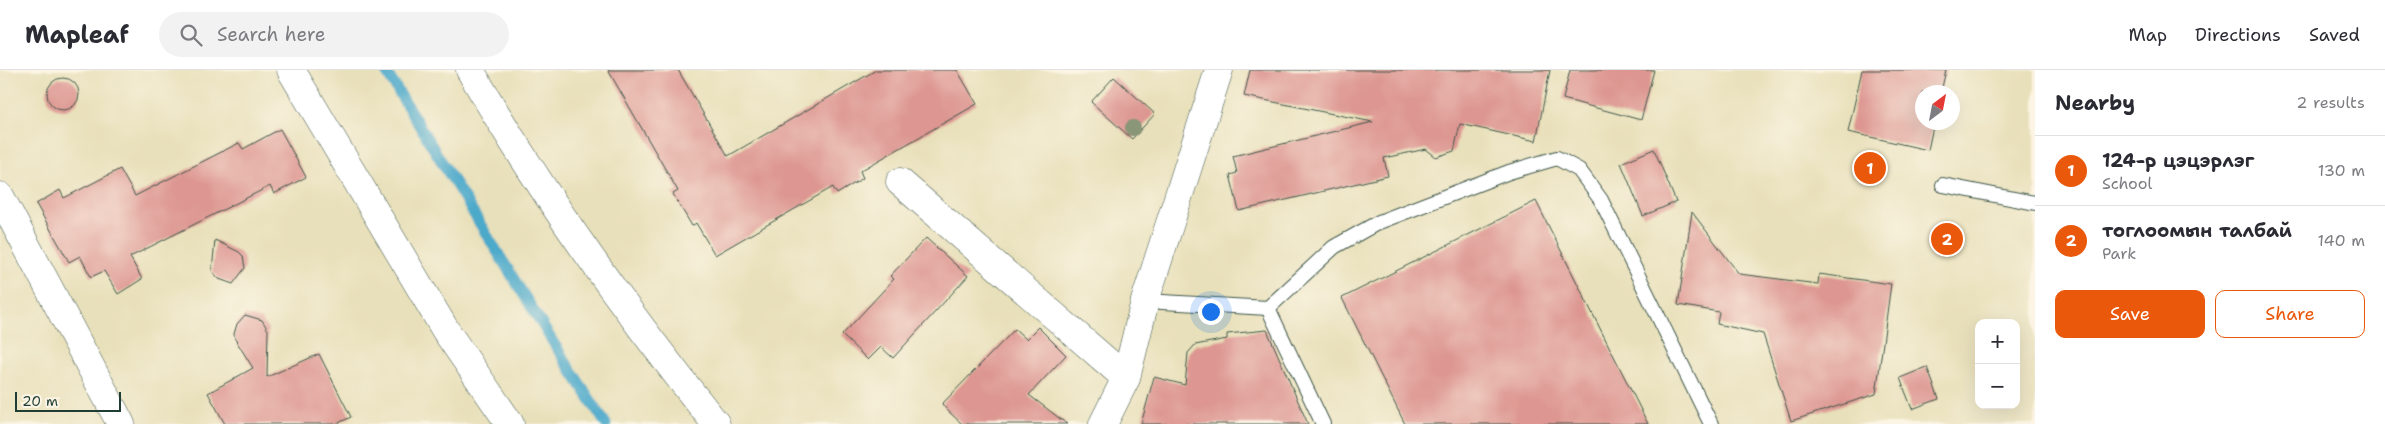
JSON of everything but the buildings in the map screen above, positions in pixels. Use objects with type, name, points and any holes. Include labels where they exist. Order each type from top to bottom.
[{"type":"street","points":[[291,70],[446,331],[510,424]]},
{"type":"street","points":[[470,70],[498,119],[582,246],[716,424]]},
{"type":"street","points":[[1103,424],[1126,378],[1145,302],[1219,70]]},
{"type":"street","points":[[900,182],[1126,378]]},
{"type":"street","points":[[0,196],[121,424]]},
{"type":"lane","points":[[1145,302],[1268,308],[1334,247],[1379,222],[1509,172],[1557,158],[1579,170],[1601,200],[1711,424]]},
{"type":"lane","points":[[1944,185],[2035,203]]},
{"type":"lane","points":[[1268,308],[1323,424]]},
{"type":"waterway","points":[[385,70],[551,339],[606,424]]},
{"type":"place","name":"124-р цэцэрлэг","points":[[1870,168]]},
{"type":"place","name":"тоглоомын талбай","points":[[1947,239]]}]
